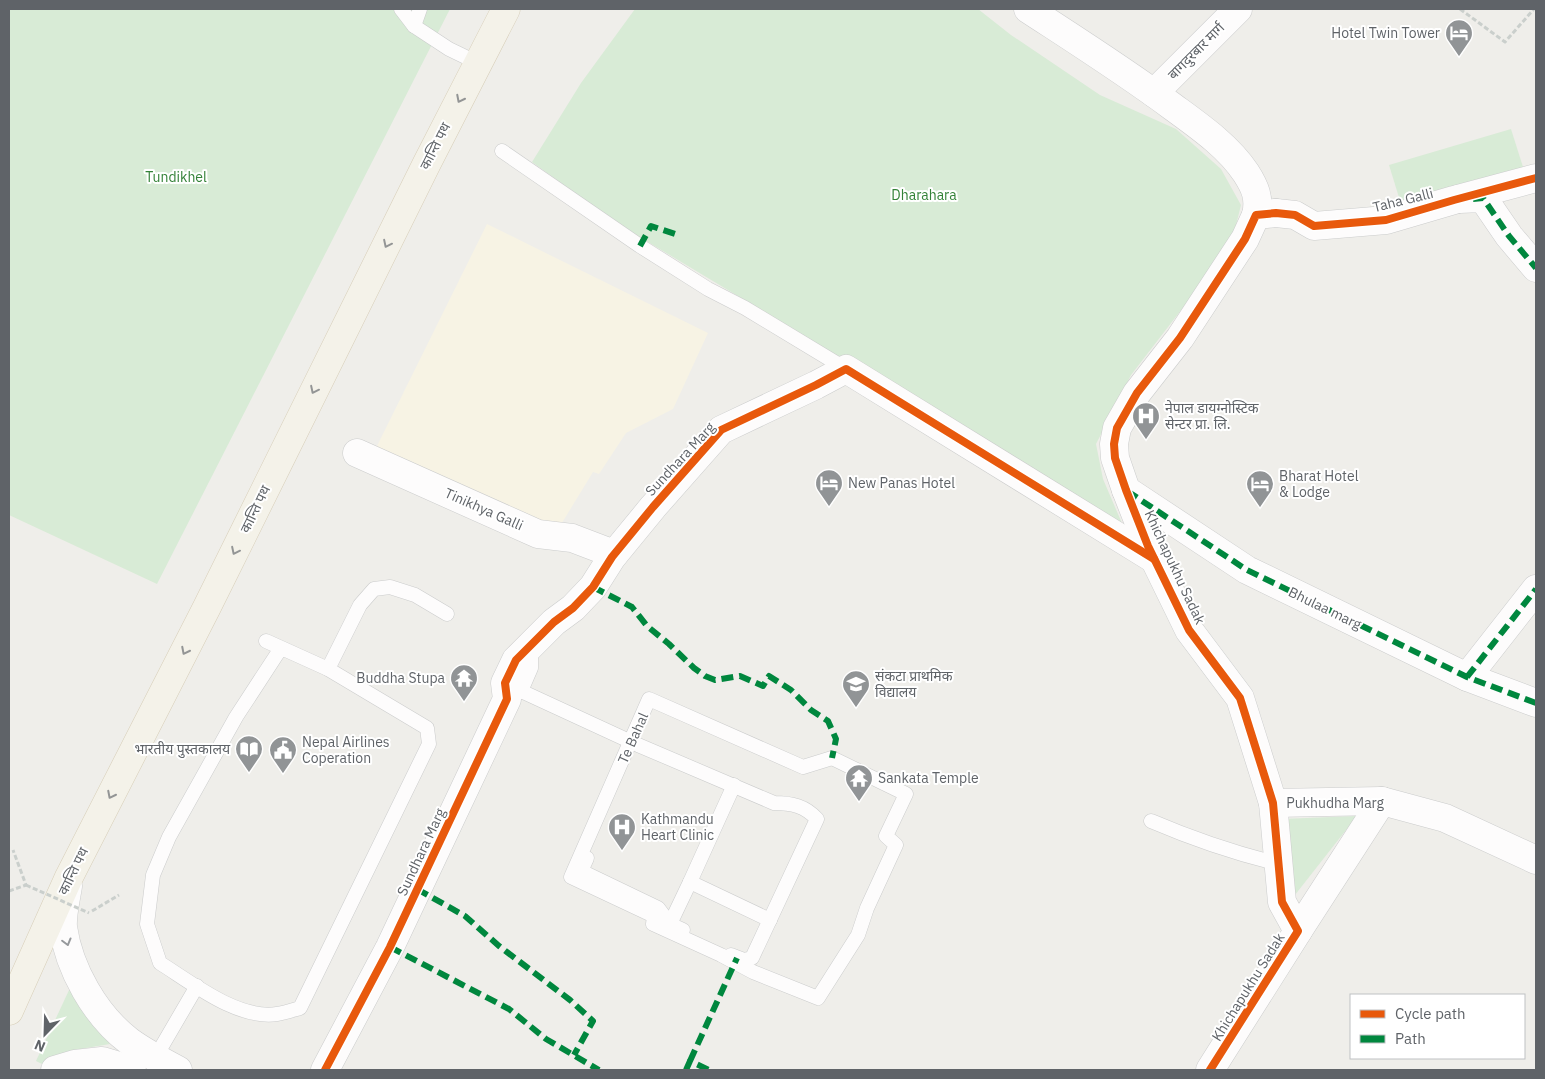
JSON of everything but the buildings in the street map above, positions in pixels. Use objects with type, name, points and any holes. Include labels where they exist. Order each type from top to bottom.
[{"type":"main road","name":"कान्ति पथ","points":[[9,1011],[69,877],[207,607],[427,163],[506,9]]},
{"type":"street","points":[[1028,9],[1154,93],[1198,125],[1231,155],[1245,172],[1254,188],[1259,204],[1266,214]]},
{"type":"street","name":"बागदुरबार मार्ग","points":[[1154,93],[1238,9]]},
{"type":"street","name":"Taha Galli","points":[[1266,214],[1295,215],[1314,226],[1386,220],[1536,178]]},
{"type":"street","points":[[1454,200],[1483,198],[1536,268]]},
{"type":"street","name":"Khichapukhu Sadak","points":[[1266,214],[1245,239],[1180,338],[1137,393],[1117,428],[1114,444],[1115,458],[1126,490],[1154,559],[1189,630],[1240,698],[1273,803],[1282,902],[1298,931]]},
{"type":"street","points":[[857,376],[1154,559]]},
{"type":"street","name":"Sundhara Marg","points":[[325,1070],[390,947],[514,695],[505,683],[516,660],[593,587],[614,554],[652,507],[721,430],[816,385],[857,376]]},
{"type":"street","name":"Tinikhya Galli","points":[[357,453],[538,534],[572,538],[614,554]]},
{"type":"street","name":"Bhulaa marg","points":[[1126,490],[1246,570],[1467,677],[1536,703]]},
{"type":"street","points":[[1467,677],[1536,589]]},
{"type":"street","name":"Khichapukhu Sadak","points":[[1210,1070],[1382,801]]},
{"type":"street","name":"Pukhudha Marg","points":[[1273,803],[1382,801],[1445,818],[1536,860]]},
{"type":"street","points":[[69,877],[63,926],[72,958],[85,991],[106,1018],[128,1040],[166,1064]]},
{"type":"street","points":[[55,1070],[75,1064],[102,1061],[132,1070]]},
{"type":"lane","points":[[401,9],[414,26],[449,48],[478,63]]},
{"type":"lane","points":[[414,26],[420,9]]},
{"type":"lane","points":[[502,150],[640,246],[708,289],[745,308],[857,376]]},
{"type":"lane","points":[[328,669],[360,605],[374,589],[390,587],[415,595],[447,614]]},
{"type":"lane","points":[[266,641],[328,669],[428,728],[429,744],[300,1008],[276,1014],[254,1013],[227,1004],[160,963],[147,924],[153,874],[168,837],[236,717],[281,648]]},
{"type":"lane","points":[[514,695],[635,743],[774,803],[793,803],[810,811],[817,819],[752,958],[744,960],[670,924],[658,908],[581,871],[635,743]]},
{"type":"lane","name":"Te Bahal","points":[[649,700],[803,767],[832,758],[906,794],[886,836],[896,844],[887,868],[867,908],[858,934],[818,998],[753,972],[653,924],[654,916],[571,877],[635,743],[649,700]]},
{"type":"lane","points":[[670,924],[734,786]]},
{"type":"lane","points":[[1151,821],[1240,855],[1279,864]]},
{"type":"lane","points":[[690,882],[770,920]]},
{"type":"lane","points":[[166,1064],[197,986]]},
{"type":"path","points":[[1460,9],[1505,42],[1534,9]]},
{"type":"path","points":[[13,850],[26,885]]},
{"type":"path","points":[[9,891],[26,885],[88,914],[119,895]]},
{"type":"shaded area","points":[[487,224],[708,333],[673,409],[626,433],[599,474],[593,472],[557,531],[376,448]]},
{"type":"green space","name":"Tundikhel","points":[[9,9],[450,9],[157,584],[9,515]]},
{"type":"green space","name":"Dharahara","points":[[635,9],[978,9],[1011,35],[1100,95],[1176,129],[1221,169],[1241,205],[1235,229],[1205,279],[1131,375],[1096,444],[1103,479],[1124,528],[618,224],[532,162],[581,83]]},
{"type":"green space","points":[[1511,129],[1523,167],[1401,204],[1389,165]]},
{"type":"green space","points":[[1357,816],[1291,900],[1282,819]]},
{"type":"green space","points":[[70,988],[110,1044],[80,1049],[42,1064],[36,1061]]},
{"type":"marked path","points":[[1473,199],[1483,198],[1509,236],[1536,268]]},
{"type":"marked path","points":[[640,246],[651,226],[678,235]]},
{"type":"marked path","points":[[1127,491],[1247,570],[1467,677],[1536,703]]},
{"type":"marked path","points":[[593,587],[632,607],[647,626],[705,676],[715,680],[740,676],[763,686],[769,676],[791,690],[811,710],[828,721],[836,739],[832,758]]},
{"type":"marked path","points":[[1467,677],[1536,589]]},
{"type":"marked path","points":[[417,889],[465,916],[499,946],[570,1000],[593,1021],[574,1055]]},
{"type":"marked path","points":[[390,947],[509,1009],[546,1039],[599,1070]]},
{"type":"marked path","points":[[690,1061],[737,958]]},
{"type":"marked path","points":[[686,1070],[690,1061],[709,1070]]},
{"type":"cycle path","points":[[1210,1070],[1298,931],[1282,902],[1273,803],[1240,698],[1189,630],[1148,546],[1115,458],[1114,444],[1117,428],[1137,393],[1180,338],[1245,239],[1256,215],[1276,213],[1295,215],[1314,226],[1386,220],[1536,178]]},
{"type":"cycle path","points":[[325,1070],[390,947],[507,699],[505,683],[516,660],[593,587],[612,557],[721,430],[846,369],[1154,559]]},
{"type":"place","name":"Hotel Twin Tower","points":[[1459,57]]},
{"type":"place","name":"नेपाल डायग्नोस्टिक सेन्टर प्रा. लि.","points":[[1146,440]]},
{"type":"place","name":"New Panas Hotel","points":[[829,507]]},
{"type":"place","name":"Bharat Hotel & Lodge","points":[[1260,508]]},
{"type":"place","name":"Buddha Stupa","points":[[464,702]]},
{"type":"place","name":"संकटा प्राथमिक विद्यालय","points":[[856,708]]},
{"type":"place","name":"भारतीय पुस्तकालय","points":[[249,773]]},
{"type":"place","name":"Nepal Airlines Coperation","points":[[283,774]]},
{"type":"place","name":"Sankata Temple","points":[[859,802]]},
{"type":"place","name":"Kathmandu Heart Clinic","points":[[622,851]]}]
